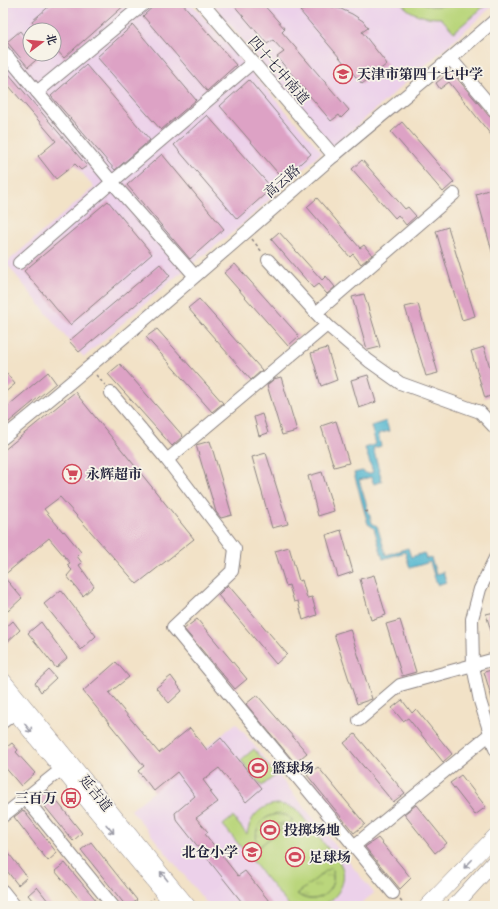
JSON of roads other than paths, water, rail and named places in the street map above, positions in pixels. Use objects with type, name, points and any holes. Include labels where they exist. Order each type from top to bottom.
[{"type":"main road","name":"延吉道","points":[[3,680],[13,707],[188,906]]},
{"type":"main road","name":"延吉道","points":[[66,766],[174,906]]},
{"type":"main road","points":[[427,906],[495,836]]},
{"type":"main road","points":[[454,906],[495,861]]},
{"type":"street","points":[[37,92],[145,3]]},
{"type":"street","name":"四十七中南道","points":[[202,3],[334,156]]},
{"type":"street","name":"高云路","points":[[3,438],[89,368],[334,156],[495,20]]},
{"type":"street","points":[[3,51],[112,182],[195,276]]},
{"type":"street","points":[[454,56],[495,99]]},
{"type":"street","points":[[454,56],[495,111]]},
{"type":"street","points":[[19,264],[112,182],[253,62]]},
{"type":"street","points":[[316,313],[454,194]]},
{"type":"street","points":[[268,260],[327,325],[400,384],[480,412],[495,428]]},
{"type":"street","points":[[166,460],[327,325]]},
{"type":"street","points":[[111,393],[166,460],[235,549],[232,571],[173,627],[394,893]]},
{"type":"street","points":[[495,558],[480,589],[472,618],[473,666],[480,701],[495,749]]},
{"type":"street","points":[[359,720],[400,685],[495,659]]},
{"type":"street","points":[[3,722],[13,707]]},
{"type":"street","points":[[354,846],[490,734]]},
{"type":"street","points":[[3,816],[66,766]]},
{"type":"street","points":[[25,798],[113,906]]},
{"type":"street","points":[[3,891],[11,904]]},
{"type":"water","points":[[386,421],[389,431],[378,434],[381,446],[373,448],[382,481],[374,484],[371,477],[359,480],[372,523],[377,526],[386,555],[408,548],[411,557],[424,553],[426,559],[431,558],[436,574],[443,572],[446,582],[437,585],[430,562],[410,568],[405,552],[383,559],[374,528],[368,524],[354,473],[362,471],[368,474],[373,472],[365,448],[376,444],[371,426]]},
{"type":"place","name":"天津市第四十七中学","points":[[343,74]]},
{"type":"place","name":"永辉超市","points":[[72,474]]},
{"type":"place","name":"篮球场","points":[[258,768]]},
{"type":"place","name":"三百万","points":[[71,798]]},
{"type":"place","name":"投掷场地","points":[[270,830]]},
{"type":"place","name":"北仓小学","points":[[252,852]]},
{"type":"place","name":"足球场","points":[[295,857]]}]
